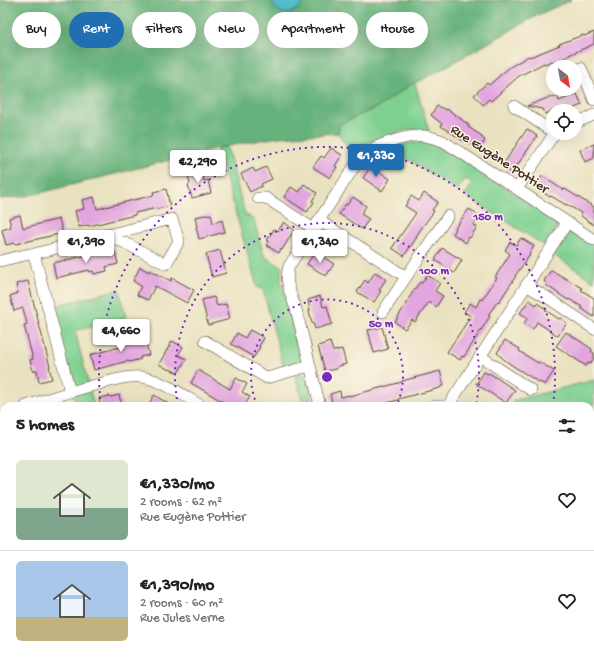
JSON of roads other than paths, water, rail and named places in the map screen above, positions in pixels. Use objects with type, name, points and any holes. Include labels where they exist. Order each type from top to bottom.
[{"type":"street","points":[[582,70],[594,100]]},
{"type":"street","points":[[514,106],[546,128]]},
{"type":"street","points":[[582,120],[594,115]]},
{"type":"street","name":"Rue Eugène Pottier","points":[[319,402],[296,309],[288,284],[287,275],[289,266],[363,154],[367,151],[412,136],[424,136],[443,141],[594,240]]},
{"type":"street","points":[[517,189],[549,140]]},
{"type":"street","points":[[258,198],[266,198],[314,229],[323,223],[406,277]]},
{"type":"street","points":[[383,312],[448,216]]},
{"type":"street","points":[[0,261],[34,254],[107,235],[172,219],[179,241],[166,264],[107,235]]},
{"type":"street","points":[[451,402],[567,223]]},
{"type":"street","points":[[34,254],[70,392]]},
{"type":"street","points":[[526,285],[594,329]]},
{"type":"street","points":[[205,341],[267,378],[309,366]]},
{"type":"street","points":[[480,356],[531,390]]},
{"type":"street","points":[[39,402],[70,392],[133,377],[161,382],[195,402]]},
{"type":"water","points":[[271,0],[306,0],[301,6],[292,12],[281,12],[274,6]]}]
